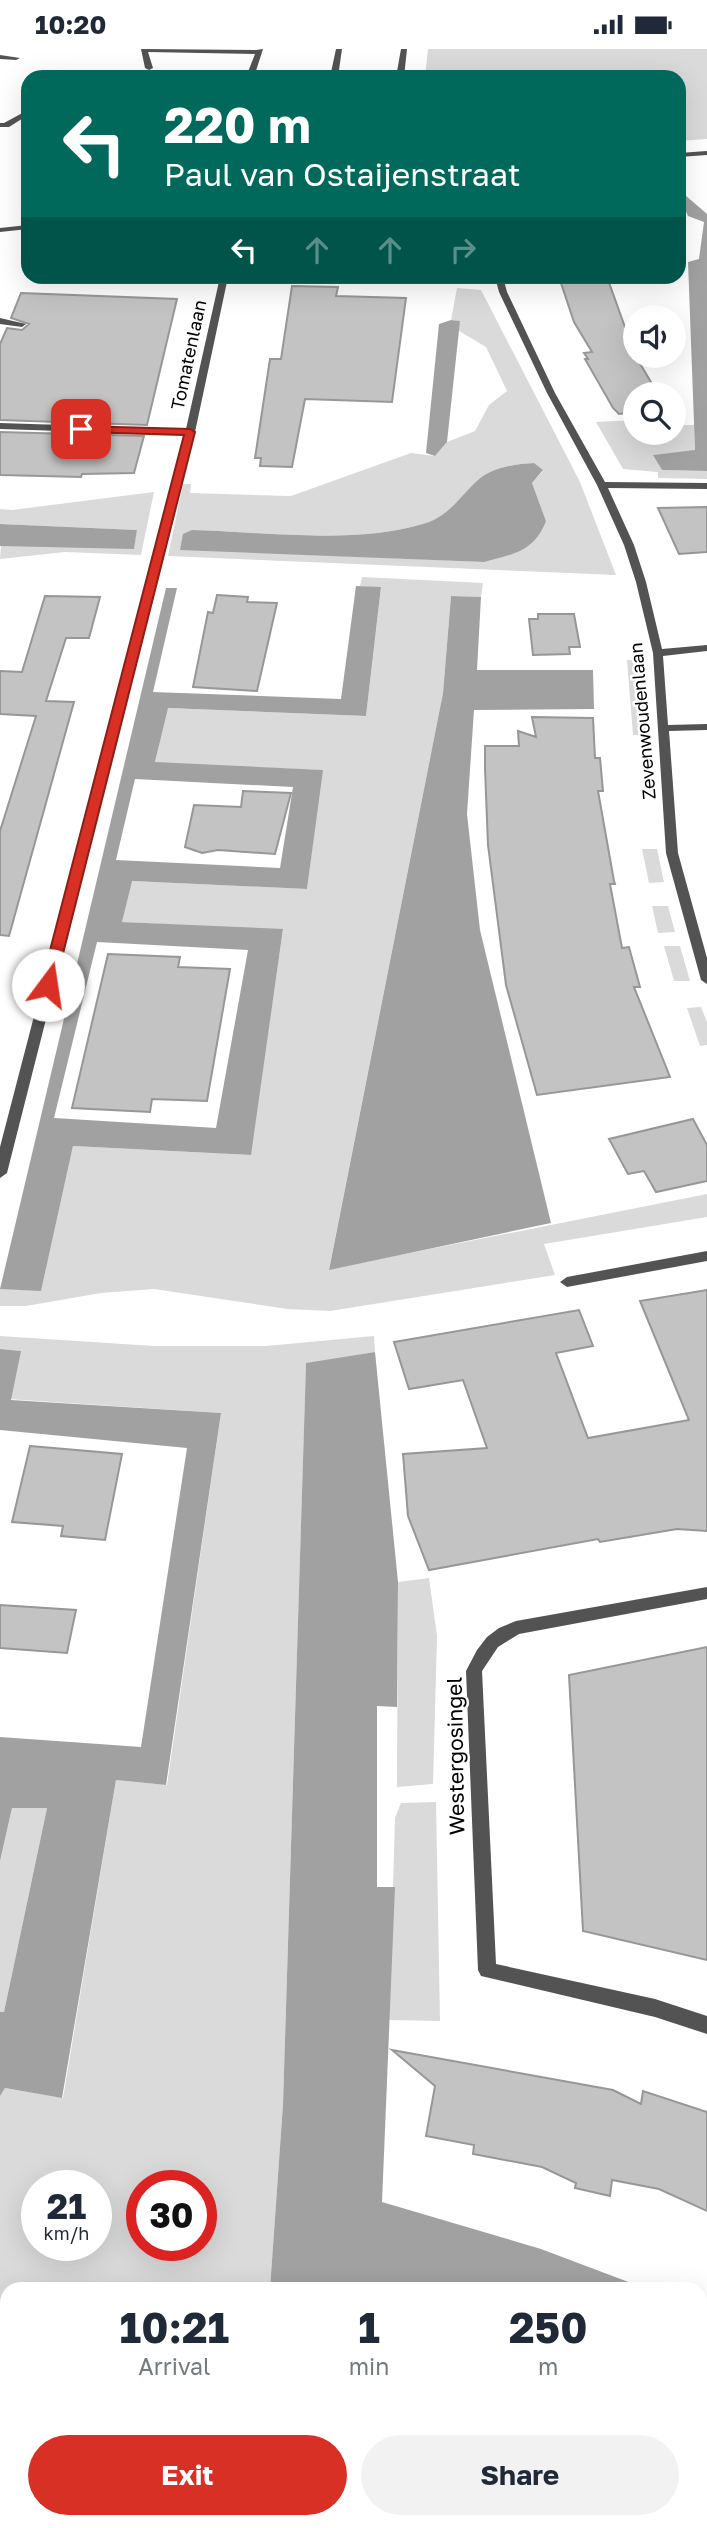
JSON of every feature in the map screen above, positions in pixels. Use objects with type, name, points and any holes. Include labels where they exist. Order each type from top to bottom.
[{"type":"street","points":[[149,68],[144,49],[260,51],[253,70]]},
{"type":"street","points":[[336,70],[340,49]]},
{"type":"street","points":[[401,70],[404,49]]},
{"type":"street","points":[[0,57],[16,58]]},
{"type":"street","points":[[0,125],[6,125],[21,116]]},
{"type":"street","points":[[686,154],[707,153]]},
{"type":"street","points":[[0,230],[21,228]]},
{"type":"street","name":"Tomatenlaan","points":[[0,1173],[190,432],[222,284]]},
{"type":"street","name":"Zevenwoudenlaan","points":[[501,284],[551,393],[601,485],[629,545],[658,653],[671,853],[701,949],[707,980]]},
{"type":"street","points":[[0,321],[22,324]]},
{"type":"street","points":[[0,426],[190,432]]},
{"type":"street","points":[[601,485],[707,486]]},
{"type":"street","points":[[658,653],[707,649]]},
{"type":"street","points":[[664,728],[707,727]]},
{"type":"street","points":[[567,1282],[707,1256]]},
{"type":"street","name":"Westergosingel","points":[[707,1593],[522,1626],[503,1632],[484,1648],[474,1671],[487,1970],[655,2008],[707,2025]]},
{"type":"shaded area","points":[[428,49],[707,49],[707,139],[686,140],[686,70],[426,70]]},
{"type":"shaded area","points":[[686,196],[707,214],[707,471],[662,470],[653,455],[695,450],[688,262],[699,259],[704,222],[688,216]]},
{"type":"shaded area","points":[[457,288],[481,290],[580,482],[616,575],[168,556],[183,484],[191,484],[190,493],[291,496],[411,453],[435,456],[447,442],[475,431],[489,405],[507,391],[486,347],[459,331],[459,321],[451,320]],"holes":[[[534,463],[543,471],[532,483],[546,521],[484,562],[180,549],[192,530],[310,535],[371,534],[399,530],[426,523],[442,515],[479,479],[498,469]]]},
{"type":"shaded area","points":[[451,320],[460,321],[447,442],[435,456],[426,453],[439,324]]},
{"type":"shaded area","points":[[623,421],[623,445],[686,445],[686,425],[694,425],[695,451],[654,455],[662,470],[707,471],[707,479],[658,478],[658,472],[623,469],[596,422]]},
{"type":"shaded area","points":[[534,463],[543,470],[532,483],[546,521],[541,531],[521,550],[484,562],[180,550],[183,534],[192,530],[341,535],[399,530],[426,523],[442,515],[479,479],[491,472],[513,465]]},
{"type":"shaded area","points":[[154,492],[141,555],[65,552],[0,559],[1,545],[134,548],[137,530],[0,524],[0,509],[12,510]]},
{"type":"shaded area","points":[[0,524],[137,530],[134,549],[0,546]]},
{"type":"shaded area","points":[[362,577],[483,583],[481,597],[451,596],[443,693],[329,1269],[707,1194],[707,1217],[544,1244],[555,1275],[330,1311],[287,1309],[154,1289],[101,1293],[26,1306],[0,1306],[0,1289],[41,1290],[73,1146],[250,1155],[283,930],[122,922],[131,881],[307,889],[322,770],[155,763],[167,708],[366,716],[381,588],[360,586]]},
{"type":"shaded area","points":[[356,586],[381,587],[366,716],[168,708],[155,762],[323,770],[307,889],[132,881],[122,922],[283,929],[251,1155],[73,1146],[41,1291],[0,1289],[166,588],[177,588],[153,692],[341,699]],"holes":[[[135,779],[293,787],[280,868],[116,860]],[[97,942],[248,950],[216,1128],[54,1118]]]},
{"type":"shaded area","points":[[451,596],[481,597],[477,670],[593,670],[594,709],[474,710],[467,814],[480,930],[551,1223],[329,1270],[443,693]]},
{"type":"shaded area","points":[[627,660],[641,660],[648,735],[633,735]]},
{"type":"shaded area","points":[[642,849],[657,849],[664,882],[649,883]]},
{"type":"shaded area","points":[[652,906],[668,906],[675,932],[658,933]]},
{"type":"shaded area","points":[[664,946],[680,946],[690,981],[674,981]]},
{"type":"shaded area","points":[[701,1007],[707,1022],[707,1045],[700,1046],[687,1008]]},
{"type":"shaded area","points":[[0,1336],[154,1346],[266,1346],[374,1336],[375,1352],[306,1364],[283,2104],[270,2282],[0,2282],[0,2096],[5,2088],[63,2098],[116,1780],[167,1785],[221,1413],[7,1399],[20,1351],[0,1349]]},
{"type":"shaded area","points":[[0,1349],[21,1351],[11,1400],[221,1413],[166,1785],[116,1780],[62,2098],[5,2088],[0,2096],[0,2012],[4,2012],[47,1808],[12,1808],[0,1861],[0,1737],[141,1747],[187,1448],[0,1430]]},
{"type":"shaded area","points":[[375,1352],[398,1582],[397,1707],[377,1706],[377,1887],[395,1887],[382,2202],[541,2249],[628,2282],[270,2282],[283,2104],[306,1363]]},
{"type":"shaded area","points":[[429,1578],[437,1636],[433,1784],[397,1787],[398,1582]]},
{"type":"shaded area","points":[[436,1802],[440,2021],[389,2020],[395,1818],[401,1803]]},
{"type":"shaded area","points":[[12,1808],[47,1808],[4,2012],[0,2012],[0,1861]]},
{"type":"building","points":[[561,284],[610,284],[623,322],[623,368],[643,368],[651,382],[623,382],[623,414],[619,414],[613,408],[585,359],[588,359],[584,353],[592,352],[574,322]]},
{"type":"building","points":[[292,286],[338,287],[336,296],[406,298],[392,402],[305,399],[292,467],[260,466],[261,458],[255,458],[270,359],[281,359]]},
{"type":"building","points":[[21,293],[177,299],[147,425],[0,420],[0,344],[7,328],[22,330],[29,324],[11,318]]},
{"type":"building","points":[[0,432],[144,436],[134,473],[82,474],[81,477],[0,475]]},
{"type":"building","points":[[707,507],[707,552],[679,554],[658,508]]},
{"type":"building","points":[[217,595],[248,597],[247,602],[277,603],[257,691],[193,687],[208,612],[213,613]]},
{"type":"building","points":[[45,596],[100,597],[89,638],[66,638],[46,701],[74,702],[9,936],[0,935],[0,831],[36,716],[0,714],[0,671],[22,672]]},
{"type":"building","points":[[538,614],[574,614],[580,647],[569,647],[570,654],[533,655],[529,619],[538,619]]},
{"type":"building","points":[[532,717],[593,718],[595,758],[600,758],[603,791],[598,791],[615,884],[610,884],[622,948],[629,947],[640,987],[634,987],[670,1077],[537,1095],[506,985],[488,845],[485,769],[485,746],[519,746],[518,731],[536,737]]},
{"type":"building","points":[[243,791],[291,793],[275,854],[218,850],[202,853],[185,847],[194,805],[241,807]]},
{"type":"building","points":[[108,954],[180,957],[178,967],[230,969],[207,1101],[152,1099],[150,1112],[72,1108]]},
{"type":"building","points":[[693,1119],[707,1145],[707,1181],[656,1192],[644,1171],[628,1174],[609,1139]]},
{"type":"building","points":[[707,1290],[707,1531],[677,1529],[600,1542],[598,1539],[429,1570],[408,1516],[403,1454],[487,1448],[463,1380],[409,1389],[394,1342],[579,1310],[593,1346],[556,1353],[588,1438],[689,1420],[640,1301]]},
{"type":"building","points":[[30,1446],[122,1454],[105,1540],[61,1536],[63,1526],[12,1522]]},
{"type":"building","points":[[0,1605],[76,1610],[67,1653],[0,1648]]},
{"type":"building","points":[[707,1647],[707,1960],[583,1931],[569,1675]]},
{"type":"building","points":[[392,2050],[613,2090],[641,2104],[643,2091],[707,2112],[707,2211],[659,2189],[612,2180],[610,2196],[575,2188],[576,2183],[542,2167],[473,2154],[474,2145],[426,2136],[435,2086]]},
{"type":"route","points":[[48,985],[157,564],[168,509],[190,432],[81,429]]}]
